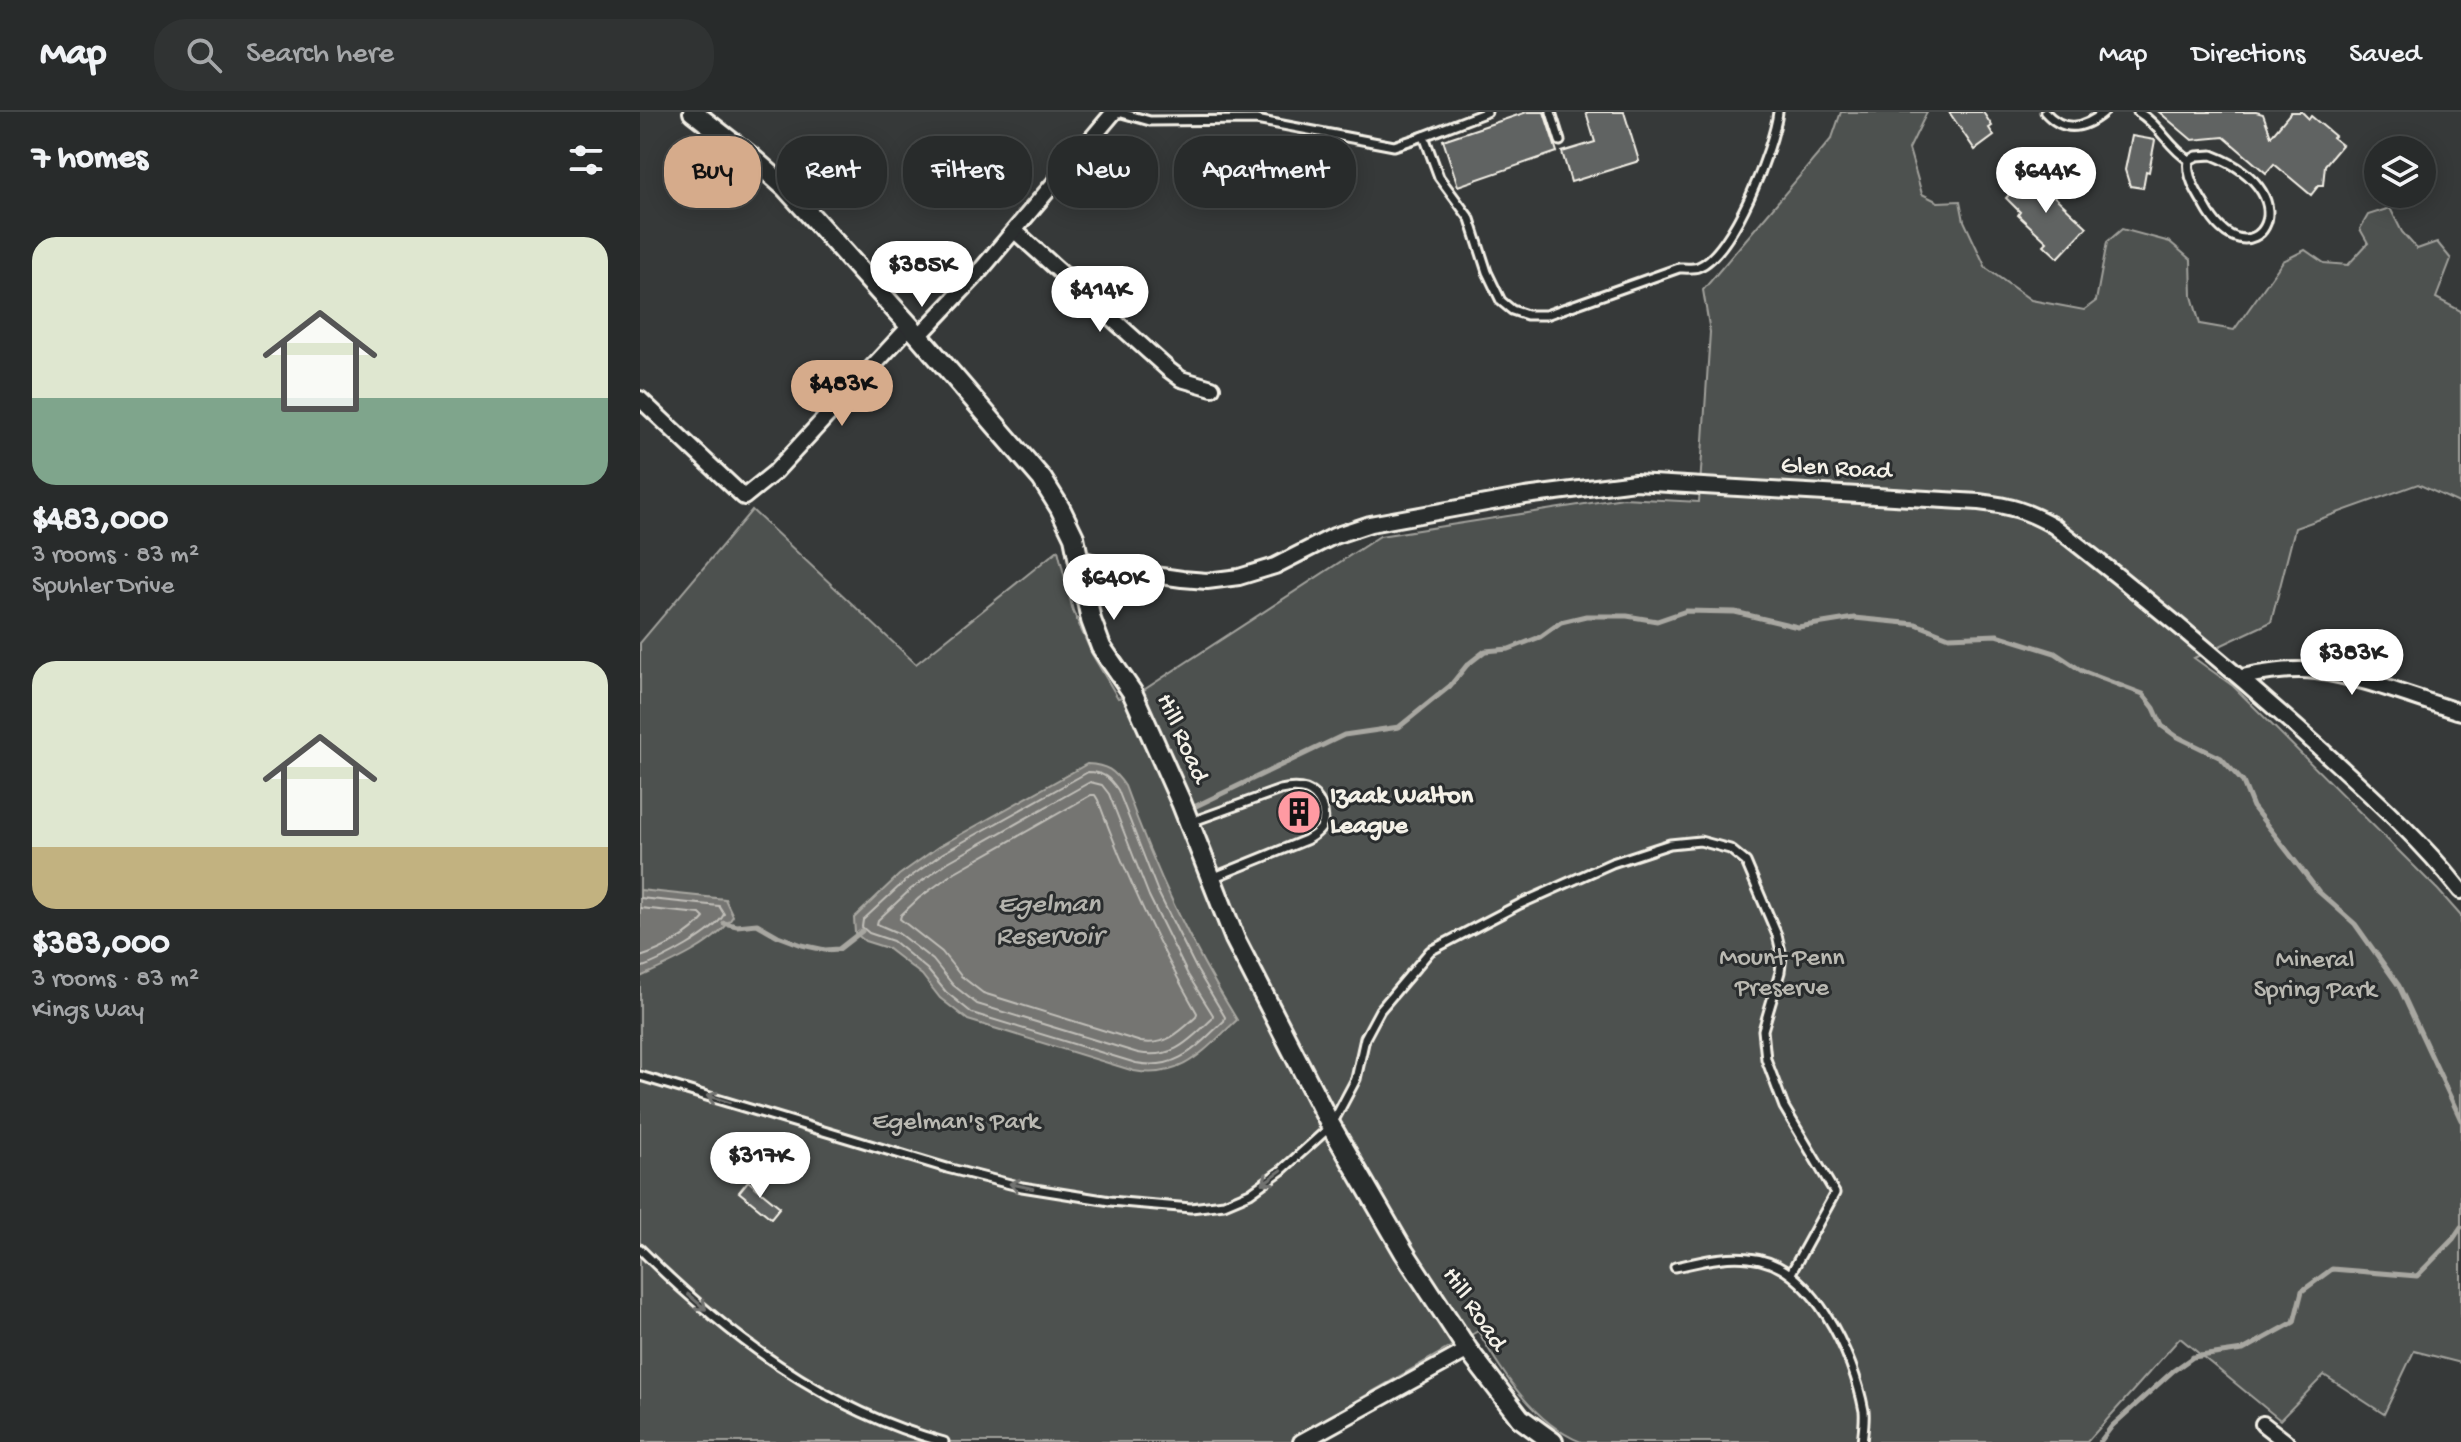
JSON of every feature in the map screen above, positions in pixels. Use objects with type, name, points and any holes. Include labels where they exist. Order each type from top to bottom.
[{"type":"street","name":"Hill Road","points":[[693,112],[785,187],[1042,479],[1074,537],[1091,620],[1101,647],[1132,692],[1235,939],[1331,1126],[1419,1277],[1468,1350],[1520,1418],[1553,1442]]},
{"type":"street","points":[[640,399],[744,497],[775,472],[1015,231],[1116,112]]},
{"type":"street","points":[[1015,231],[1169,370],[1181,379],[1212,388]]},
{"type":"street","name":"Glen Road","points":[[1080,559],[1126,571],[1182,579],[1207,581],[1239,577],[1275,566],[1334,536],[1370,524],[1525,496],[1635,482],[1979,502],[2030,512],[2054,526],[2242,677],[2379,802],[2441,865],[2461,891]]},
{"type":"street","points":[[2242,677],[2274,671],[2314,671],[2358,679],[2461,712]]},
{"type":"street","points":[[1301,1442],[1468,1350]]},
{"type":"street","points":[[2263,1424],[2286,1442]]},
{"type":"lane","points":[[1116,112],[1150,121],[1256,120],[1394,146],[1487,112]]},
{"type":"lane","points":[[1256,120],[1263,112]]},
{"type":"lane","points":[[1551,112],[1560,141]]},
{"type":"lane","points":[[1424,136],[1439,177],[1470,219],[1487,272],[1501,301],[1512,310],[1527,315],[1546,315],[1679,268],[1699,267],[1735,227],[1772,142],[1778,112]]},
{"type":"lane","points":[[2045,112],[2062,125],[2080,126],[2090,124],[2104,112]]},
{"type":"lane","points":[[2138,112],[2163,132],[2181,155],[2189,160]]},
{"type":"lane","points":[[2212,155],[2246,172],[2259,185],[2270,209],[2260,233],[2245,240],[2235,239],[2220,230],[2194,186],[2189,160],[2212,155]]},
{"type":"lane","points":[[1189,823],[1280,790],[1306,790],[1320,803],[1324,820],[1317,833],[1210,878]]},
{"type":"lane","points":[[640,1076],[947,1168],[1022,1187],[1110,1201],[1191,1208],[1224,1204],[1250,1193],[1282,1170],[1331,1126],[1356,1079],[1365,1038],[1380,1010],[1430,951],[1520,904],[1612,863],[1670,844],[1700,841],[1730,849],[1746,862],[1777,935],[1782,956],[1763,1030],[1766,1059],[1784,1107],[1835,1193],[1791,1273]]},
{"type":"lane","points":[[640,1249],[745,1342],[830,1398],[903,1432],[944,1442]]},
{"type":"lane","points":[[1675,1267],[1714,1258],[1751,1257],[1791,1273],[1819,1304],[1847,1352],[1864,1414],[1862,1442]]},
{"type":"green space","name":"Mount Penn Preserve","points":[[1841,112],[1927,112],[1909,149],[1922,194],[1938,202],[1960,201],[1964,221],[1986,268],[2031,300],[2084,310],[2096,301],[2107,242],[2122,229],[2170,242],[2191,260],[2192,296],[2200,324],[2234,330],[2283,261],[2305,250],[2324,263],[2348,265],[2368,243],[2360,229],[2368,215],[2390,208],[2402,232],[2417,249],[2437,242],[2451,259],[2436,298],[2461,311],[2461,504],[2418,484],[2295,528],[2271,622],[2194,658],[2233,686],[2461,916],[2461,1363],[2414,1351],[2384,1414],[2324,1375],[2280,1420],[2180,1338],[2087,1442],[1581,1442],[1548,1423],[1534,1410],[1509,1380],[1478,1331],[1297,1435],[1299,1442],[640,1442],[640,643],[752,510],[916,664],[1058,550],[1073,611],[1092,654],[1118,698],[1142,691],[1380,536],[1623,498],[1699,502],[1710,332],[1703,290],[1832,138]]},
{"type":"water","name":"Egelman Reservoir","points":[[1087,764],[1109,769],[1125,786],[1175,906],[1237,1020],[1203,1052],[1166,1071],[1134,1071],[968,1020],[940,998],[922,975],[887,948],[865,941],[855,933],[854,918],[899,875],[938,847]]},
{"type":"water","points":[[640,890],[725,899],[733,916],[716,936],[704,944],[640,977]]},
{"type":"building","points":[[1527,112],[1544,112],[1557,152],[1458,186],[1443,140]]},
{"type":"building","points":[[1586,112],[1624,112],[1639,161],[1571,182],[1562,152],[1595,142]]},
{"type":"building","points":[[1949,112],[1983,112],[1994,136],[1975,150]]},
{"type":"building","points":[[2159,112],[2256,112],[2263,114],[2271,136],[2291,112],[2302,112],[2309,119],[2311,116],[2342,145],[2325,165],[2323,185],[2319,185],[2311,195],[2274,164],[2266,173],[2224,137],[2192,140]]},
{"type":"building","points":[[2132,136],[2155,140],[2143,188],[2130,186],[2125,170]]},
{"type":"building","points":[[2029,173],[2087,227],[2058,258],[2006,198]]},
{"type":"building","points":[[748,1181],[780,1207],[771,1218],[739,1192]]},
{"type":"waterway","points":[[1194,807],[1344,735],[1399,727],[1450,686],[1467,665],[1485,651],[1509,649],[1540,637],[1561,622],[1586,616],[1627,616],[1657,621],[1686,611],[1735,612],[1798,627],[1854,618],[1916,624],[1949,637],[1997,635],[2055,653],[2082,671],[2143,694],[2162,726],[2221,758],[2243,782],[2253,807],[2319,892],[2355,924],[2399,986],[2461,1120]]},
{"type":"waterway","points":[[724,923],[737,926],[757,924],[778,936],[825,950],[839,949],[862,931]]},
{"type":"waterway","points":[[2100,1442],[2112,1426],[2193,1357],[2243,1350],[2294,1322],[2302,1291],[2332,1269],[2417,1276],[2461,1227]]},
{"type":"place","name":"Izaak Walton League","points":[[1299,812]]},
{"type":"park label","name":"Mineral Spring Park","points":[[2315,976]]},
{"type":"park label","name":"Egelman's Park","points":[[956,1123]]}]
